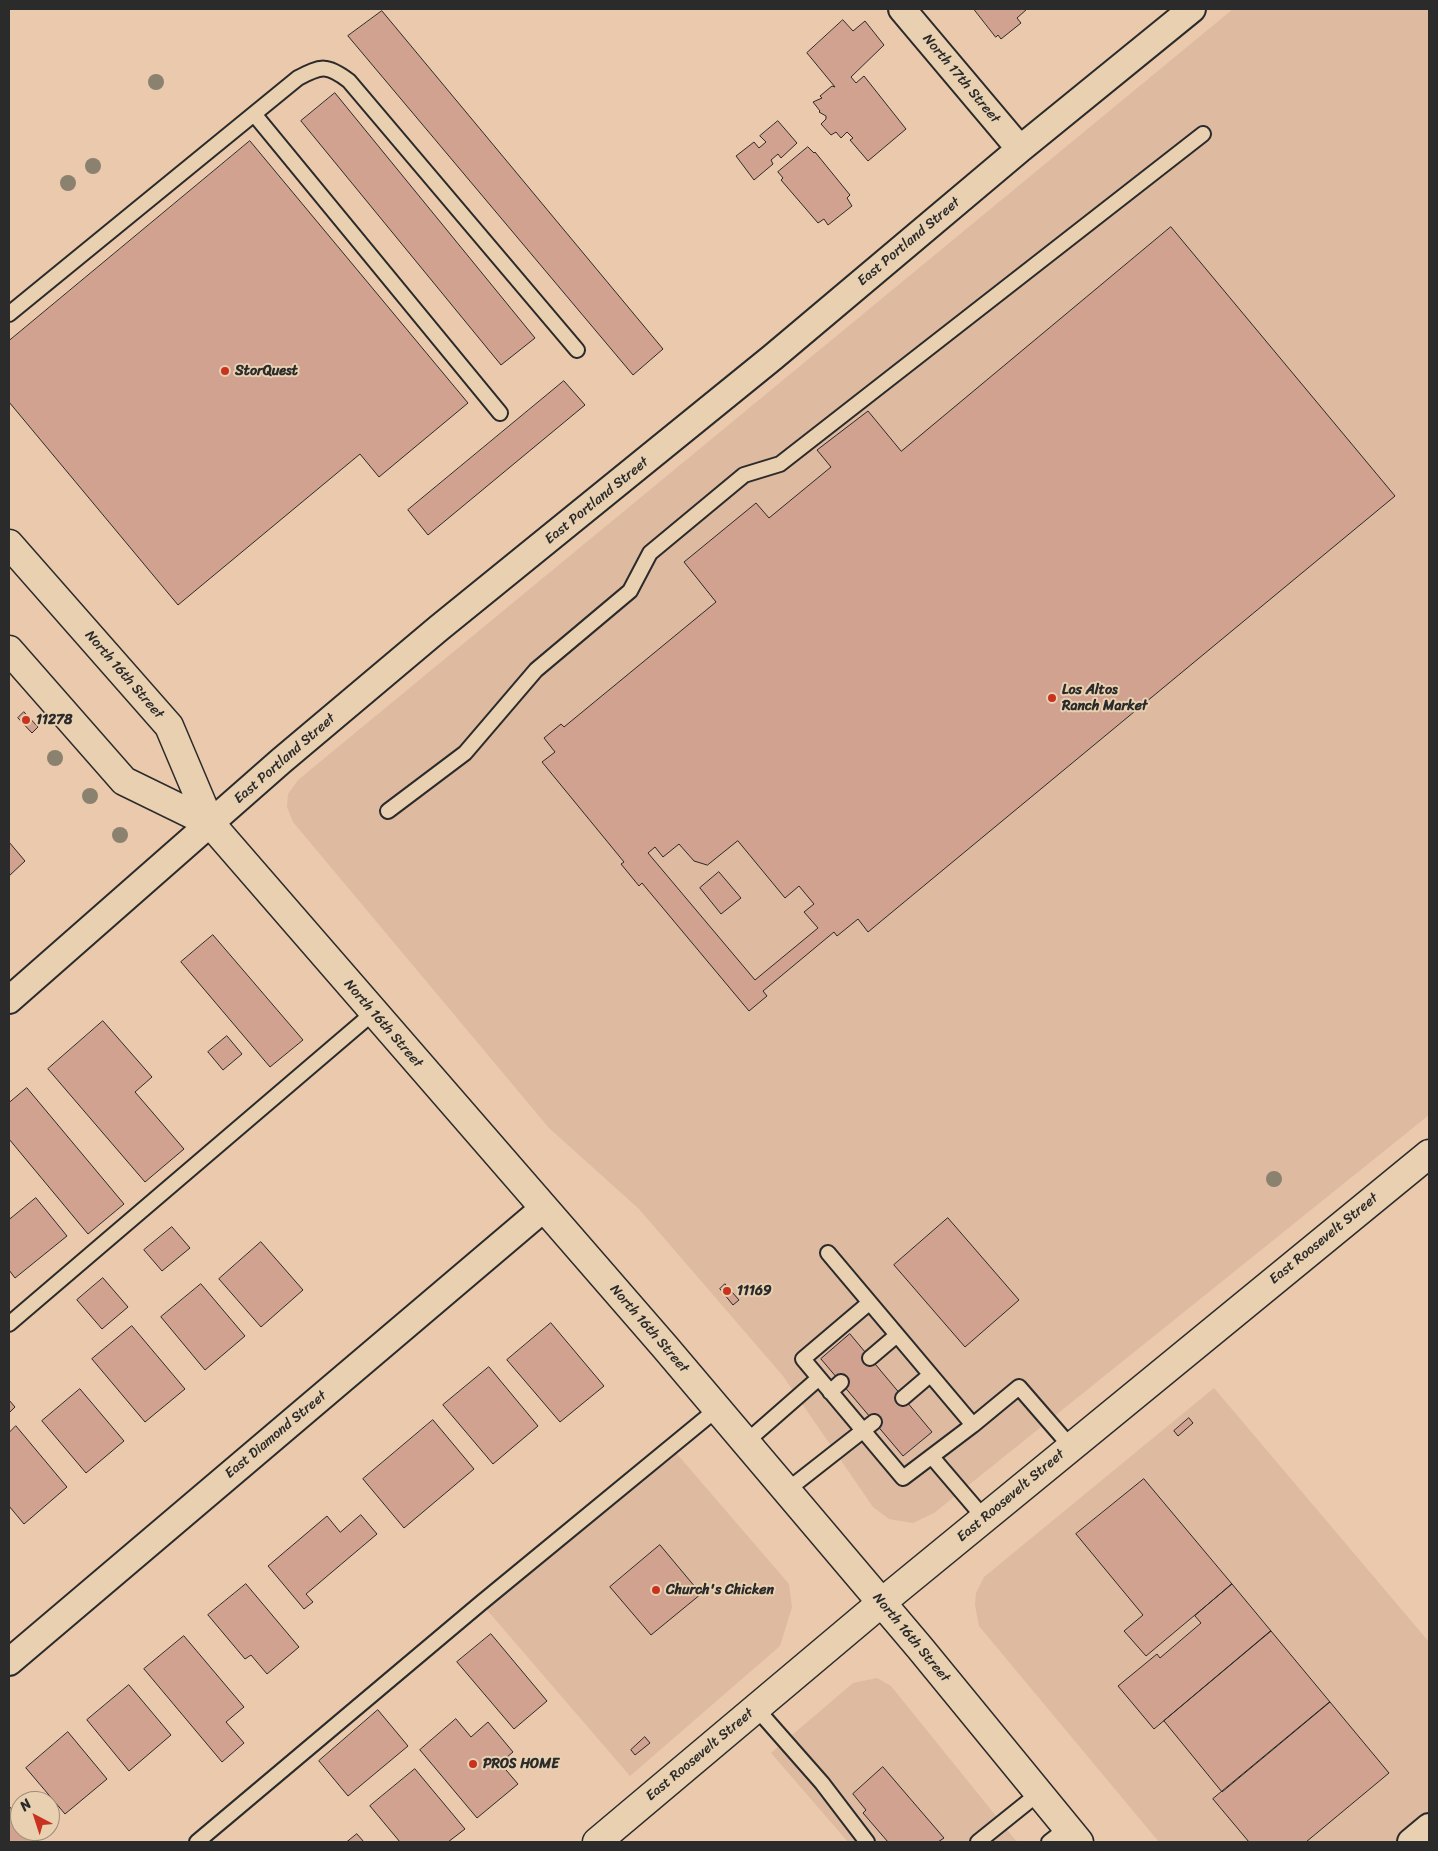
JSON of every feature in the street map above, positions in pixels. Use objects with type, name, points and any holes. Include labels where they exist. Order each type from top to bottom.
[{"type":"main road","name":"North 16th Street","points":[[9,544],[169,726],[210,824],[746,1442],[1039,1793],[1065,1837]]},
{"type":"main road","name":"North 16th Street","points":[[9,650],[124,781],[210,824]]},
{"type":"main road","name":"East Roosevelt Street","points":[[597,1842],[881,1603],[1429,1154]]},
{"type":"street","name":"North 17th Street","points":[[902,9],[1020,149]]},
{"type":"street","name":"East Portland Street","points":[[9,1000],[280,761],[439,628],[773,357],[1020,149],[1192,9]]},
{"type":"street","name":"East Diamond Street","points":[[9,1662],[544,1208]]},
{"type":"street","points":[[1411,1842],[1429,1827]]},
{"type":"lane","points":[[9,314],[298,78],[324,67],[335,70],[348,81],[577,350]]},
{"type":"lane","points":[[254,114],[500,413]]},
{"type":"lane","points":[[388,811],[465,753],[536,670],[630,591],[650,553],[729,487],[744,475],[780,464],[1203,134]]},
{"type":"lane","points":[[9,1324],[373,1013]]},
{"type":"lane","points":[[828,1253],[973,1425]]},
{"type":"lane","points":[[869,1303],[803,1359],[819,1378],[836,1387],[869,1426],[903,1478],[973,1425],[1019,1387],[1071,1447]]},
{"type":"lane","points":[[870,1358],[897,1335]]},
{"type":"lane","points":[[903,1398],[930,1375]]},
{"type":"lane","points":[[746,1442],[819,1378]]},
{"type":"lane","points":[[197,1842],[717,1408]]},
{"type":"lane","points":[[786,1491],[869,1426]]},
{"type":"lane","points":[[932,1457],[985,1519]]},
{"type":"lane","points":[[756,1708],[822,1783],[868,1842]]},
{"type":"lane","points":[[978,1842],[1039,1793]]},
{"type":"shaded area","points":[[1233,9],[1429,9],[1429,1115],[934,1513],[913,1523],[889,1519],[873,1507],[783,1376],[639,1209],[549,1128],[293,822],[287,807],[288,794],[298,780]]},
{"type":"shaded area","points":[[1214,1388],[1429,1642],[1429,1827],[1411,1842],[1159,1842],[979,1626],[975,1605],[976,1593],[984,1577]]},
{"type":"shaded area","points":[[671,1447],[789,1584],[792,1607],[780,1646],[630,1776],[481,1603]]},
{"type":"shaded area","points":[[877,1678],[891,1686],[1017,1842],[848,1842],[771,1753],[853,1683]]},
{"type":"building","points":[[974,9],[1027,9],[1017,18],[1021,23],[1001,39],[998,35],[996,37]]},
{"type":"building","points":[[382,11],[663,349],[633,375],[348,36]]},
{"type":"building","points":[[843,20],[853,31],[865,21],[884,45],[851,77],[856,83],[864,76],[906,129],[868,161],[850,140],[853,138],[847,132],[841,138],[836,132],[831,135],[821,124],[826,119],[826,116],[819,112],[813,102],[822,98],[820,96],[832,86],[835,87],[807,53]]},
{"type":"building","points":[[335,93],[535,338],[501,365],[301,121]]},
{"type":"building","points":[[778,121],[797,143],[781,158],[778,154],[771,160],[773,164],[754,180],[736,156],[754,142],[759,148],[766,142],[760,136]]},
{"type":"building","name":"StorQuest","points":[[250,141],[468,403],[379,477],[360,454],[178,605],[9,402],[9,341]]},
{"type":"building","points":[[808,147],[815,152],[850,195],[847,198],[852,206],[828,225],[824,219],[818,223],[781,180],[783,178],[778,172]]},
{"type":"building","points":[[1171,227],[1395,496],[868,932],[858,919],[837,936],[834,932],[763,991],[767,996],[749,1011],[642,883],[639,886],[621,864],[624,862],[542,762],[555,752],[544,738],[561,724],[564,727],[716,602],[684,562],[756,503],[769,518],[831,467],[817,450],[868,411],[901,451]],"holes":[[[738,841],[785,898],[799,886],[814,904],[804,912],[818,928],[755,980],[648,853],[655,847],[663,857],[679,844],[694,861],[707,865]]]},
{"type":"building","points":[[564,381],[585,405],[428,535],[408,510]]},
{"type":"building","points":[[24,712],[38,727],[32,733],[18,718]]},
{"type":"building","points":[[9,842],[25,861],[9,876]]},
{"type":"building","points":[[719,872],[741,898],[721,914],[700,888]]},
{"type":"building","points":[[213,935],[303,1040],[270,1067],[181,962]]},
{"type":"building","points":[[103,1021],[152,1077],[135,1092],[184,1149],[145,1182],[48,1069]]},
{"type":"building","points":[[227,1036],[242,1054],[223,1070],[208,1052]]},
{"type":"building","points":[[27,1088],[124,1204],[88,1234],[9,1139],[9,1103]]},
{"type":"building","points":[[36,1198],[67,1236],[15,1278],[9,1270],[9,1220]]},
{"type":"building","points":[[948,1218],[1019,1300],[965,1347],[894,1265]]},
{"type":"building","points":[[172,1227],[190,1248],[162,1271],[144,1250]]},
{"type":"building","points":[[261,1242],[303,1290],[261,1327],[219,1279]]},
{"type":"building","points":[[103,1278],[128,1307],[102,1329],[77,1300]]},
{"type":"building","points":[[201,1284],[245,1336],[205,1370],[161,1317]]},
{"type":"building","points":[[725,1284],[739,1300],[733,1305],[720,1289]]},
{"type":"building","points":[[551,1323],[604,1386],[560,1422],[507,1360]]},
{"type":"building","points":[[132,1326],[185,1389],[145,1422],[92,1359]]},
{"type":"building","points":[[850,1334],[932,1432],[903,1456],[821,1359]]},
{"type":"building","points":[[489,1367],[538,1426],[493,1464],[443,1405]]},
{"type":"building","points":[[80,1389],[124,1441],[86,1473],[42,1421]]},
{"type":"building","points":[[9,1400],[15,1407],[9,1413]]},
{"type":"building","points":[[1189,1418],[1193,1423],[1178,1436],[1174,1431]]},
{"type":"building","points":[[433,1420],[474,1469],[404,1528],[363,1479]]},
{"type":"building","points":[[16,1426],[67,1487],[24,1524],[9,1506],[9,1433]]},
{"type":"building","points":[[1144,1479],[1232,1584],[1146,1656],[1124,1631],[1143,1615],[1076,1534]]},
{"type":"building","points":[[361,1515],[377,1534],[306,1594],[313,1602],[304,1609],[268,1566],[327,1516],[340,1532]]},
{"type":"building","name":"Church's Chicken","points":[[660,1545],[701,1594],[651,1635],[610,1587]]},
{"type":"building","points":[[246,1584],[299,1647],[267,1674],[251,1655],[245,1659],[208,1615]]},
{"type":"building","points":[[1232,1584],[1271,1631],[1154,1729],[1118,1686],[1157,1654],[1160,1658],[1201,1623],[1195,1616]]},
{"type":"building","points":[[1271,1631],[1330,1702],[1222,1792],[1164,1721]]},
{"type":"building","points":[[491,1634],[547,1701],[514,1729],[457,1662]]},
{"type":"building","points":[[184,1636],[244,1707],[226,1722],[244,1743],[222,1762],[144,1669]]},
{"type":"building","points":[[129,1685],[171,1735],[129,1771],[87,1720]]},
{"type":"building","points":[[1330,1702],[1389,1773],[1306,1842],[1249,1842],[1213,1799]]},
{"type":"building","points":[[378,1710],[408,1746],[348,1796],[319,1761]]},
{"type":"building","points":[[456,1719],[471,1737],[488,1722],[513,1752],[500,1763],[518,1784],[477,1818],[420,1750]]},
{"type":"building","points":[[68,1732],[107,1779],[65,1814],[60,1808],[60,1791],[46,1791],[26,1768]]},
{"type":"building","points":[[645,1737],[650,1743],[635,1755],[631,1750]]},
{"type":"building","points":[[883,1767],[944,1838],[938,1842],[888,1842],[863,1813],[866,1810],[853,1794]]},
{"type":"building","points":[[415,1769],[465,1829],[448,1842],[400,1842],[370,1806]]},
{"type":"building","points":[[9,1806],[10,1841],[39,1842],[9,1842]]},
{"type":"building","points":[[357,1834],[364,1842],[347,1842]]},
{"type":"place","name":"StorQuest","points":[[225,371]]},
{"type":"place","name":"Los Altos Ranch Market","points":[[1052,698]]},
{"type":"place","name":"11278","points":[[26,720]]},
{"type":"place","name":"11169","points":[[727,1291]]},
{"type":"place","name":"Church's Chicken","points":[[656,1590]]},
{"type":"place","name":"PROS HOME","points":[[473,1764]]}]
